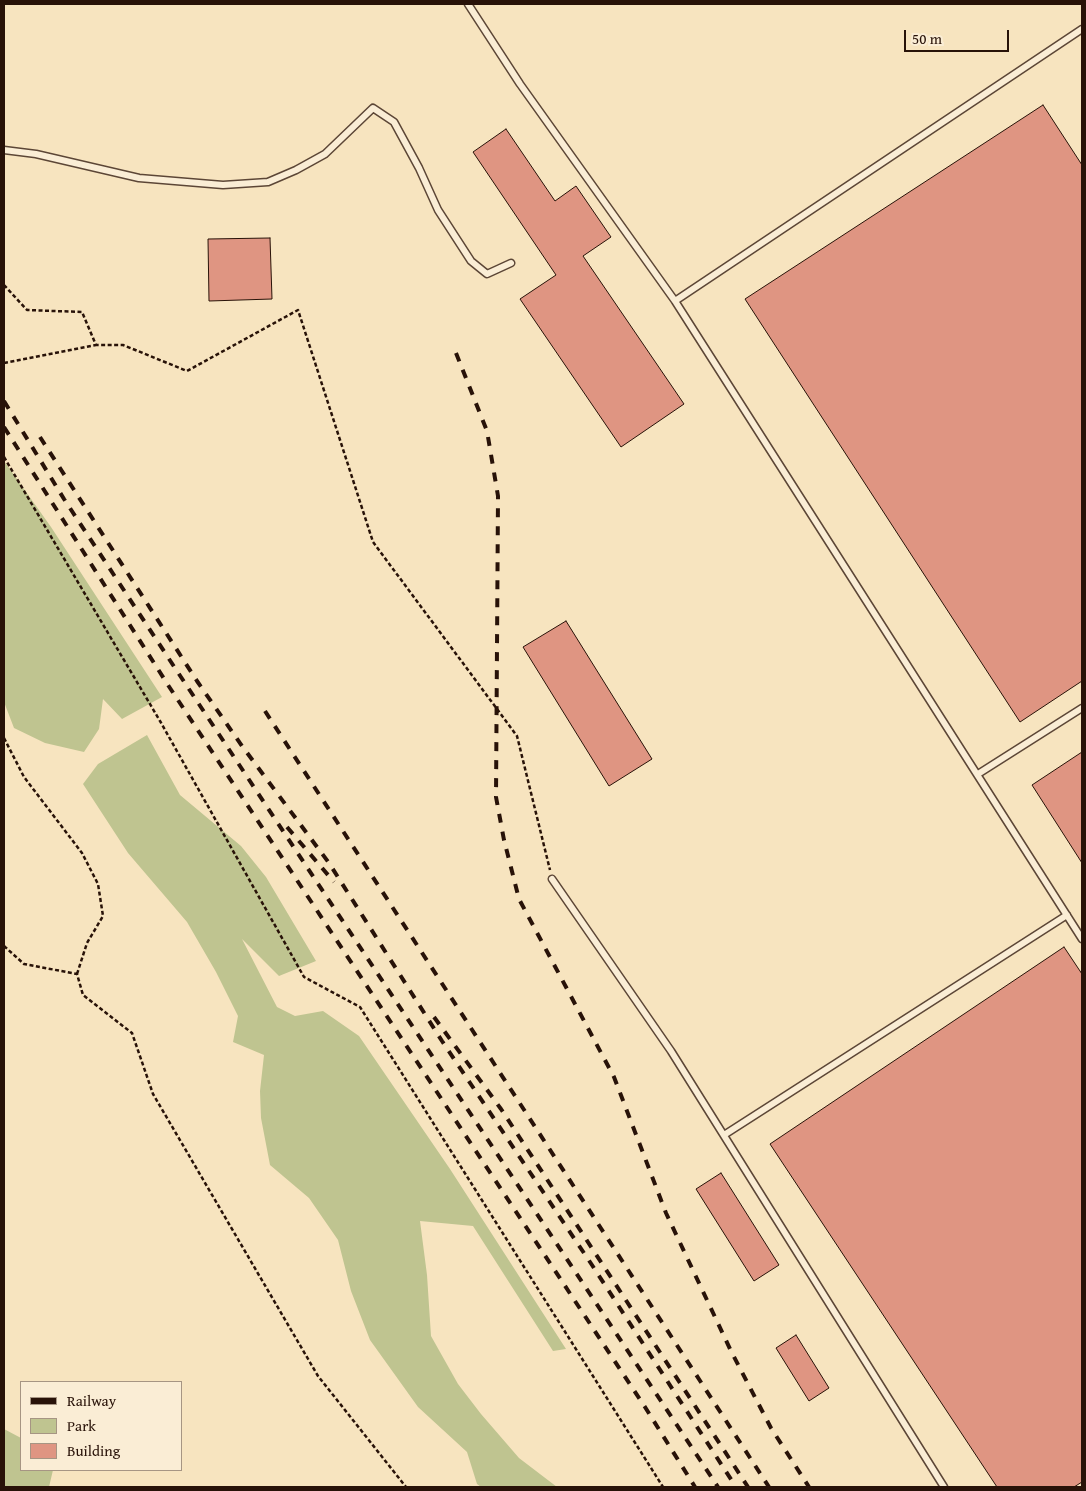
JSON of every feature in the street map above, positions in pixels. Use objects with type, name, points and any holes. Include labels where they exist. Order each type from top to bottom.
[{"type":"lane","points":[[468,4],[520,84],[675,301],[1082,939]]},
{"type":"lane","points":[[675,301],[1082,29]]},
{"type":"lane","points":[[4,150],[36,154],[139,178],[223,185],[268,182],[296,170],[325,154],[373,108],[394,122],[419,168],[438,210],[471,261],[487,274],[511,263]]},
{"type":"lane","points":[[978,774],[1082,708]]},
{"type":"lane","points":[[552,879],[671,1051],[944,1487]]},
{"type":"lane","points":[[724,1135],[1068,915]]},
{"type":"path","points":[[4,285],[27,310],[82,312],[96,345]]},
{"type":"path","points":[[4,363],[96,345],[123,345],[187,371],[298,310],[373,542],[517,736],[552,879]]},
{"type":"path","points":[[4,457],[160,721],[304,977],[360,1007],[663,1487]]},
{"type":"path","points":[[4,738],[24,777],[82,853],[98,884],[103,916],[87,943],[77,974],[83,994],[132,1033],[153,1094],[318,1376],[406,1487]]},
{"type":"path","points":[[4,946],[24,964],[77,974]]},
{"type":"green space","points":[[4,461],[51,527],[162,697],[122,719],[103,699],[99,729],[84,752],[45,743],[14,728],[4,702]]},
{"type":"green space","points":[[147,735],[180,795],[241,846],[266,877],[316,961],[279,976],[242,939],[277,1007],[295,1016],[323,1011],[359,1036],[450,1169],[566,1349],[553,1351],[473,1226],[420,1221],[427,1275],[431,1336],[458,1384],[481,1414],[519,1458],[557,1487],[481,1487],[477,1484],[467,1452],[418,1407],[370,1340],[351,1291],[338,1240],[309,1198],[270,1165],[261,1118],[260,1091],[264,1055],[233,1042],[238,1016],[216,972],[187,922],[128,853],[83,784],[98,764]]},
{"type":"green space","points":[[4,1429],[20,1437],[20,1471],[53,1471],[49,1487],[4,1487]]},
{"type":"building","points":[[1043,105],[1082,165],[1082,681],[1020,722],[745,299]]},
{"type":"building","points":[[506,129],[555,201],[576,186],[611,237],[583,256],[684,404],[621,447],[520,299],[556,275],[473,152]]},
{"type":"building","points":[[270,238],[272,299],[209,301],[208,239]]},
{"type":"building","points":[[566,621],[652,759],[609,786],[523,647]]},
{"type":"building","points":[[1082,752],[1082,863],[1032,785]]},
{"type":"building","points":[[1064,947],[1082,974],[1082,1482],[1074,1487],[997,1487],[770,1144]]},
{"type":"building","points":[[721,1173],[779,1265],[754,1281],[696,1189]]},
{"type":"building","points":[[796,1335],[829,1388],[809,1401],[776,1348]]},
{"type":"railway","points":[[456,353],[487,431],[498,496],[496,797],[504,840],[519,899],[614,1077],[666,1213],[731,1351],[771,1428],[809,1487]]},
{"type":"railway","points":[[4,401],[64,499],[173,665],[718,1487]]},
{"type":"railway","points":[[4,427],[168,685],[645,1407],[695,1487]]},
{"type":"railway","points":[[40,437],[197,681],[242,746],[329,863],[442,1041],[592,1265],[736,1487]]},
{"type":"railway","points":[[265,711],[769,1487]]},
{"type":"railway","points":[[287,827],[334,882]]},
{"type":"railway","points":[[434,1017],[501,1109],[748,1487]]}]
